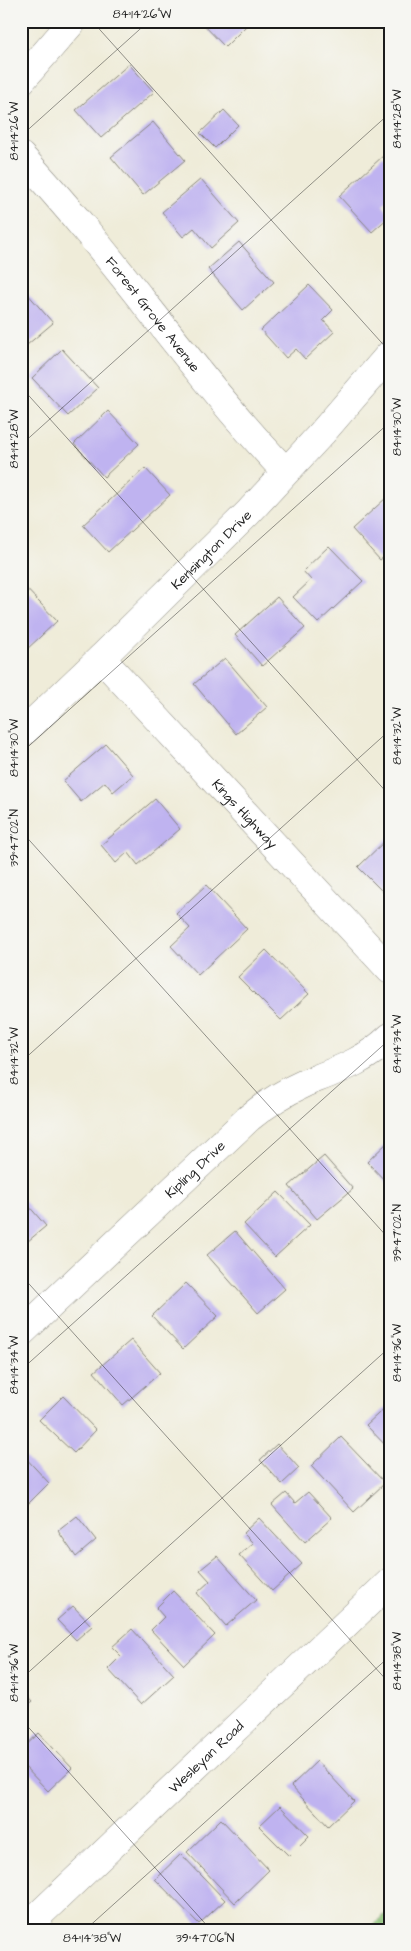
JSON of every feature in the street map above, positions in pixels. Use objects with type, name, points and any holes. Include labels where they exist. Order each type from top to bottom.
[{"type":"street","points":[[21,81],[73,21]]},
{"type":"street","name":"Forest Grove Avenue","points":[[21,156],[117,267],[242,426],[285,471]]},
{"type":"street","name":"Kensington Drive","points":[[21,734],[102,658],[248,512],[322,434],[390,354]]},
{"type":"street","name":"Kings Highway","points":[[102,658],[390,970]]},
{"type":"street","name":"Kipling Drive","points":[[21,1333],[249,1118],[269,1102],[304,1084],[338,1072],[361,1059],[390,1036]]},
{"type":"street","name":"Wesleyan Road","points":[[23,1930],[390,1582]]},
{"type":"green space","points":[[390,1910],[390,1930],[368,1930]]},
{"type":"building","points":[[200,21],[251,21],[225,47]]},
{"type":"building","points":[[129,64],[154,92],[101,138],[76,110]]},
{"type":"building","points":[[224,110],[238,125],[215,148],[200,133]]},
{"type":"building","points":[[153,122],[185,160],[143,195],[111,157]]},
{"type":"building","points":[[390,133],[390,143],[385,137]]},
{"type":"building","points":[[383,156],[390,163],[390,199],[383,205],[390,216],[372,232],[339,196]]},
{"type":"building","points":[[201,179],[239,223],[211,248],[194,228],[183,237],[162,212]]},
{"type":"building","points":[[239,242],[274,282],[243,310],[208,269]]},
{"type":"building","points":[[309,285],[333,310],[323,320],[334,332],[305,359],[296,349],[286,358],[261,330]]},
{"type":"building","points":[[26,292],[53,323],[21,350],[21,295]]},
{"type":"building","points":[[62,349],[98,388],[68,416],[32,378]]},
{"type":"building","points":[[108,411],[139,444],[104,477],[74,444]]},
{"type":"building","points":[[145,468],[170,495],[108,552],[83,525]]},
{"type":"building","points":[[386,498],[390,502],[390,552],[380,560],[352,529]]},
{"type":"building","points":[[329,546],[363,581],[318,623],[293,597],[311,580],[303,571]]},
{"type":"building","points":[[21,583],[57,621],[25,651],[21,647]]},
{"type":"building","points":[[277,597],[305,628],[262,666],[235,635]]},
{"type":"building","points":[[225,658],[267,707],[236,734],[194,684]]},
{"type":"building","points":[[106,744],[133,775],[113,792],[105,782],[81,802],[63,781]]},
{"type":"building","points":[[155,799],[180,829],[138,865],[128,852],[116,863],[101,845]]},
{"type":"building","points":[[390,836],[390,899],[358,867]]},
{"type":"building","points":[[206,885],[247,929],[198,975],[171,946],[190,928],[176,913]]},
{"type":"building","points":[[266,950],[309,994],[281,1020],[238,977]]},
{"type":"building","points":[[390,1140],[390,1186],[367,1162]]},
{"type":"building","points":[[324,1156],[353,1189],[317,1219],[289,1186]]},
{"type":"building","points":[[278,1192],[310,1225],[275,1257],[244,1224]]},
{"type":"building","points":[[21,1197],[46,1226],[21,1247]]},
{"type":"building","points":[[235,1231],[285,1289],[258,1313],[207,1255]]},
{"type":"building","points":[[186,1283],[218,1316],[183,1349],[152,1316]]},
{"type":"building","points":[[131,1340],[160,1373],[123,1405],[94,1372]]},
{"type":"building","points":[[63,1396],[96,1430],[74,1453],[39,1420]]},
{"type":"building","points":[[390,1403],[390,1450],[366,1425]]},
{"type":"building","points":[[341,1437],[385,1483],[354,1512],[311,1466]]},
{"type":"building","points":[[277,1444],[299,1468],[282,1484],[260,1460]]},
{"type":"building","points":[[21,1453],[49,1483],[28,1504],[21,1497]]},
{"type":"building","points":[[308,1492],[332,1518],[305,1542],[272,1505],[286,1493],[295,1503]]},
{"type":"building","points":[[77,1516],[96,1540],[76,1557],[58,1531]]},
{"type":"building","points":[[259,1518],[302,1564],[272,1591],[239,1555],[253,1543],[243,1533]]},
{"type":"building","points":[[217,1556],[256,1600],[226,1626],[197,1593],[210,1581],[200,1570]]},
{"type":"building","points":[[173,1591],[215,1635],[184,1665],[151,1630],[164,1617],[156,1608]]},
{"type":"building","points":[[73,1606],[92,1626],[76,1640],[57,1620]]},
{"type":"building","points":[[132,1629],[174,1675],[141,1705],[108,1669],[121,1656],[112,1647]]},
{"type":"building","points":[[21,1690],[32,1702],[21,1711]]},
{"type":"building","points":[[39,1733],[72,1768],[48,1791],[21,1763],[21,1750]]},
{"type":"building","points":[[317,1761],[354,1801],[328,1826],[291,1786]]},
{"type":"building","points":[[280,1806],[309,1836],[289,1856],[259,1826]]},
{"type":"building","points":[[221,1819],[269,1870],[235,1903],[187,1852]]},
{"type":"building","points":[[181,1854],[225,1900],[199,1924],[155,1879]]}]
